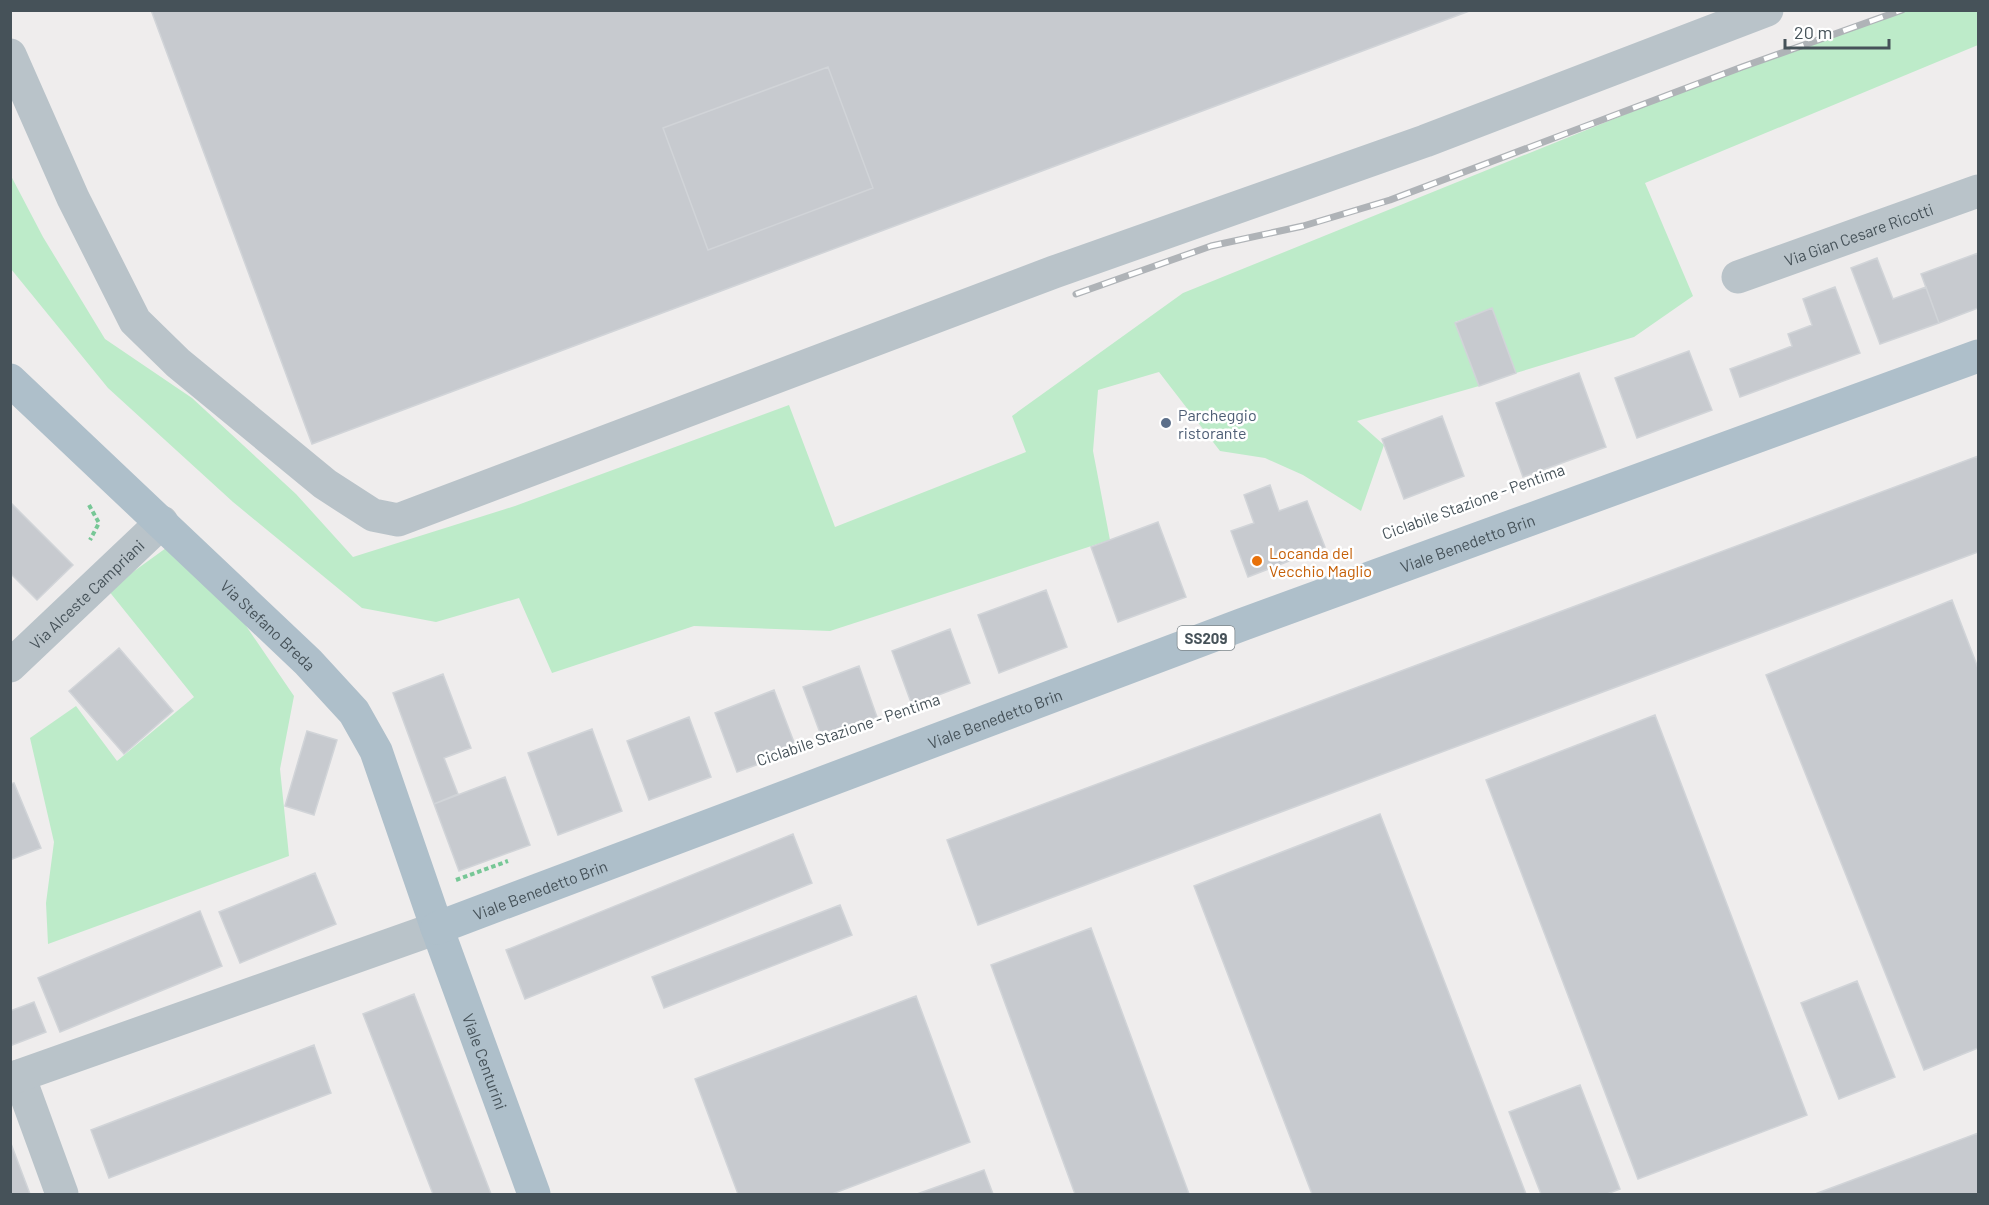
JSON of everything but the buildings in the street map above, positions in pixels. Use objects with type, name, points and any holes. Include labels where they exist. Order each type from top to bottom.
[{"type":"main road","name":"Viale Benedetto Brin","points":[[437,928],[1241,625],[1978,356]]},
{"type":"main road","name":"Via Stefano Breda","points":[[10,380],[327,680],[354,712],[376,751],[437,928]]},
{"type":"main road","name":"Viale Centurini","points":[[437,928],[534,1194]]},
{"type":"street","points":[[10,55],[73,198],[135,321],[178,363],[325,484],[373,515],[398,520],[1054,272],[1425,141],[1767,10]]},
{"type":"street","name":"Via Gian Cesare Ricotti","points":[[1738,277],[1978,190]]},
{"type":"street","name":"Via Alceste Campriani","points":[[10,666],[162,522]]},
{"type":"street","name":"Viale Benedetto Brin","points":[[14,1078],[437,928]]},
{"type":"street","points":[[14,1078],[62,1194]]},
{"type":"path","points":[[81,497],[99,523],[80,558],[102,579]]},
{"type":"path","points":[[452,881],[519,858]]},
{"type":"green space","points":[[1891,11],[1978,11],[1978,45],[1645,183],[1693,296],[1634,337],[1516,373],[1492,309],[1455,322],[1479,386],[1357,421],[1384,445],[1361,511],[1303,475],[1265,458],[1220,451],[1159,372],[1098,390],[1093,451],[1110,540],[830,631],[694,626],[552,673],[519,598],[436,622],[362,608],[233,502],[108,388],[11,269],[10,174],[43,237],[105,339],[192,398],[296,494],[353,557],[515,506],[789,405],[835,527],[1026,452],[1012,416],[1183,293],[1742,67]]},
{"type":"green space","points":[[184,535],[294,696],[280,769],[289,856],[48,944],[46,903],[54,842],[30,738],[76,706],[117,761],[194,697],[108,590]]},
{"type":"railway","points":[[1076,294],[1211,246],[1303,226],[1390,200],[1742,67],[1902,10]]},
{"type":"place","name":"Parcheggio ristorante","points":[[1166,423]]},
{"type":"place","name":"Locanda del Vecchio Maglio","points":[[1257,561]]}]
